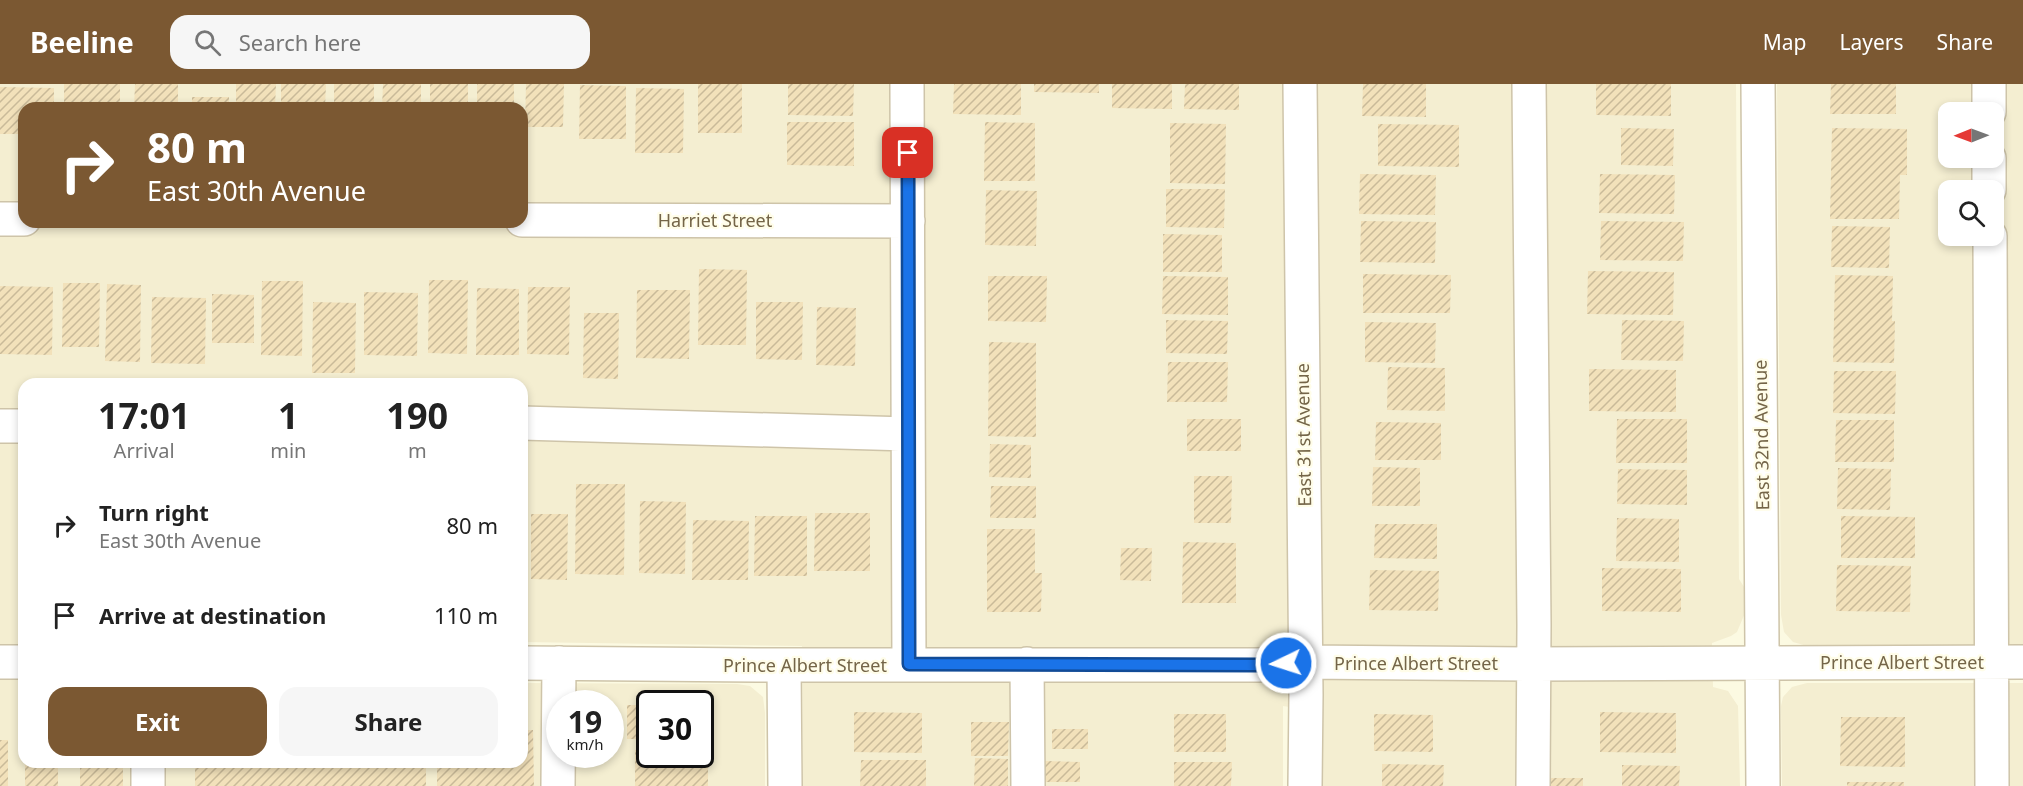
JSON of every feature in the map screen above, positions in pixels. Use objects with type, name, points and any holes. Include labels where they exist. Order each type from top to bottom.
[{"type":"street","points":[[907,84],[909,664]]},
{"type":"street","name":"East 31st Avenue","points":[[1300,84],[1305,786]]},
{"type":"street","points":[[1529,84],[1533,786]]},
{"type":"street","name":"East 32nd Avenue","points":[[1758,84],[1763,786]]},
{"type":"street","points":[[1989,84],[1989,102]]},
{"type":"street","points":[[0,219],[18,219]]},
{"type":"street","name":"Harriet Street","points":[[528,220],[908,221]]},
{"type":"street","points":[[1990,246],[2008,662],[1992,786]]},
{"type":"street","points":[[528,423],[908,434]]},
{"type":"street","points":[[0,426],[18,426]]},
{"type":"street","points":[[0,662],[18,662]]},
{"type":"street","name":"Prince Albert Street","points":[[528,663],[1258,665],[1305,662],[1533,664],[2008,662]]},
{"type":"street","points":[[558,786],[559,663]]},
{"type":"street","points":[[1027,664],[1028,786]]},
{"type":"street","points":[[784,665],[785,786]]},
{"type":"street","points":[[148,768],[148,786]]},
{"type":"shaded area","points":[[0,84],[1736,84],[1739,579],[1746,590],[1745,613],[1737,632],[1712,643],[1713,687],[1728,691],[1738,706],[1740,786],[1323,786],[1322,712],[1283,706],[1283,786],[803,786],[802,646],[528,642],[528,378],[18,378],[18,768],[130,768],[130,786],[0,786]]},
{"type":"shaded area","points":[[1777,84],[2023,84],[2023,645],[1807,646],[1793,642],[1784,632],[1781,615]]},
{"type":"shaded area","points":[[528,683],[737,684],[750,686],[763,697],[765,786],[162,786],[162,768],[528,768]]},
{"type":"shaded area","points":[[1807,683],[2023,683],[2023,786],[1782,786],[1781,706],[1783,697],[1792,687]]},
{"type":"building","points":[[64,84],[120,84],[120,102],[64,102]]},
{"type":"building","points":[[135,84],[178,84],[178,102],[134,102]]},
{"type":"building","points":[[236,84],[276,84],[275,102],[236,102]]},
{"type":"building","points":[[281,84],[326,84],[325,102],[281,102]]},
{"type":"building","points":[[334,84],[374,84],[374,102],[334,102]]},
{"type":"building","points":[[383,84],[421,84],[421,102],[382,102]]},
{"type":"building","points":[[430,84],[468,84],[468,102],[430,102]]},
{"type":"building","points":[[477,84],[514,84],[514,102],[477,102]]},
{"type":"building","points":[[526,84],[564,84],[563,127],[528,127],[528,102],[526,102]]},
{"type":"building","points":[[698,84],[742,84],[742,133],[698,133]]},
{"type":"building","points":[[788,84],[854,84],[853,116],[788,115]]},
{"type":"building","points":[[954,84],[1021,84],[1021,115],[953,114]]},
{"type":"building","points":[[1034,84],[1099,84],[1099,93],[1034,92]]},
{"type":"building","points":[[1112,84],[1172,84],[1172,109],[1112,108]]},
{"type":"building","points":[[1185,84],[1239,84],[1239,110],[1184,109]]},
{"type":"building","points":[[1363,84],[1426,84],[1426,117],[1362,116]]},
{"type":"building","points":[[1596,84],[1671,84],[1671,116],[1596,115]]},
{"type":"building","points":[[1831,84],[1896,84],[1896,114],[1830,114]]},
{"type":"building","points":[[580,85],[626,86],[626,139],[579,139]]},
{"type":"building","points":[[0,87],[54,88],[54,102],[18,102],[18,134],[0,134]]},
{"type":"building","points":[[636,88],[684,89],[683,153],[635,153]]},
{"type":"building","points":[[192,97],[229,97],[229,102],[192,102]]},
{"type":"building","points":[[787,122],[854,122],[854,166],[787,165]]},
{"type":"building","points":[[985,122],[1035,123],[1035,181],[984,181]]},
{"type":"building","points":[[1170,123],[1226,124],[1225,184],[1170,183]]},
{"type":"building","points":[[1378,124],[1459,125],[1459,167],[1378,166]]},
{"type":"building","points":[[1621,128],[1674,129],[1673,166],[1621,165]]},
{"type":"building","points":[[1832,128],[1907,129],[1907,175],[1900,175],[1899,219],[1830,219]]},
{"type":"building","points":[[1360,174],[1436,175],[1435,215],[1359,214]]},
{"type":"building","points":[[1600,174],[1675,175],[1674,214],[1599,213]]},
{"type":"building","points":[[1166,189],[1225,189],[1224,228],[1166,227]]},
{"type":"building","points":[[986,190],[1037,191],[1036,246],[985,245]]},
{"type":"building","points":[[1361,221],[1436,222],[1435,263],[1360,262]]},
{"type":"building","points":[[1601,221],[1684,222],[1683,261],[1600,260]]},
{"type":"building","points":[[1832,226],[1890,227],[1889,268],[1831,267]]},
{"type":"building","points":[[1163,234],[1222,235],[1222,272],[1163,272]]},
{"type":"building","points":[[699,269],[747,270],[746,345],[698,345]]},
{"type":"building","points":[[1588,271],[1674,272],[1673,315],[1587,314]]},
{"type":"building","points":[[1363,274],[1451,275],[1450,313],[1363,313]]},
{"type":"building","points":[[1835,275],[1893,276],[1894,363],[1833,362]]},
{"type":"building","points":[[988,276],[1047,276],[1046,322],[988,321]]},
{"type":"building","points":[[1163,276],[1228,277],[1228,315],[1162,314]]},
{"type":"building","points":[[429,280],[468,280],[467,354],[428,353]]},
{"type":"building","points":[[262,281],[303,281],[302,356],[261,355]]},
{"type":"building","points":[[63,283],[100,283],[99,347],[62,347]]},
{"type":"building","points":[[107,284],[141,285],[140,362],[105,361]]},
{"type":"building","points":[[0,286],[53,287],[52,355],[0,354]]},
{"type":"building","points":[[528,287],[570,287],[569,355],[527,354]]},
{"type":"building","points":[[477,288],[519,289],[519,355],[476,355]]},
{"type":"building","points":[[637,290],[690,290],[689,359],[636,358]]},
{"type":"building","points":[[364,292],[418,293],[417,356],[364,355]]},
{"type":"building","points":[[212,294],[254,295],[254,343],[212,343]]},
{"type":"building","points":[[152,297],[206,298],[205,364],[151,363]]},
{"type":"building","points":[[313,302],[356,303],[355,373],[312,373]]},
{"type":"building","points":[[756,302],[803,302],[802,360],[756,359]]},
{"type":"building","points":[[817,307],[856,308],[855,366],[816,365]]},
{"type":"building","points":[[584,313],[619,313],[618,379],[583,378]]},
{"type":"building","points":[[1166,320],[1228,321],[1227,354],[1166,353]]},
{"type":"building","points":[[1622,320],[1684,321],[1683,361],[1621,360]]},
{"type":"building","points":[[1365,322],[1436,323],[1435,363],[1365,362]]},
{"type":"building","points":[[989,342],[1036,343],[1036,437],[988,436]]},
{"type":"building","points":[[1168,362],[1228,362],[1227,402],[1167,402]]},
{"type":"building","points":[[1388,367],[1445,368],[1445,411],[1387,410]]},
{"type":"building","points":[[1589,369],[1676,370],[1676,412],[1589,411]]},
{"type":"building","points":[[1834,371],[1896,371],[1895,414],[1833,413]]},
{"type":"building","points":[[1187,419],[1241,419],[1241,451],[1187,451]]},
{"type":"building","points":[[1617,419],[1687,419],[1687,463],[1616,463]]},
{"type":"building","points":[[1836,420],[1894,420],[1894,462],[1835,462]]},
{"type":"building","points":[[1376,422],[1441,423],[1441,460],[1375,460]]},
{"type":"building","points":[[990,444],[1031,445],[1031,478],[989,477]]},
{"type":"building","points":[[1373,467],[1420,468],[1420,506],[1372,506]]},
{"type":"building","points":[[1838,468],[1891,469],[1890,510],[1837,509]]},
{"type":"building","points":[[1618,469],[1687,470],[1687,505],[1617,504]]},
{"type":"building","points":[[1194,476],[1232,476],[1231,523],[1194,523]]},
{"type":"building","points":[[576,484],[625,484],[624,575],[575,574]]},
{"type":"building","points":[[991,486],[1036,486],[1036,518],[990,518]]},
{"type":"building","points":[[640,501],[686,502],[685,574],[639,573]]},
{"type":"building","points":[[815,513],[870,513],[870,571],[814,571]]},
{"type":"building","points":[[531,514],[568,514],[567,580],[531,579]]},
{"type":"building","points":[[755,516],[807,516],[807,576],[754,576]]},
{"type":"building","points":[[1841,516],[1915,517],[1915,558],[1841,558]]},
{"type":"building","points":[[1617,518],[1679,519],[1679,562],[1616,561]]},
{"type":"building","points":[[693,520],[749,521],[748,580],[692,580]]},
{"type":"building","points":[[1375,524],[1437,524],[1437,559],[1374,558]]},
{"type":"building","points":[[987,529],[1035,529],[1035,573],[1042,573],[1041,612],[987,612]]},
{"type":"building","points":[[1183,542],[1236,543],[1236,603],[1182,603]]},
{"type":"building","points":[[1121,548],[1152,548],[1151,581],[1120,580]]},
{"type":"building","points":[[1837,565],[1911,566],[1910,612],[1836,611]]},
{"type":"building","points":[[1602,568],[1681,569],[1681,612],[1602,611]]},
{"type":"building","points":[[1370,570],[1439,571],[1438,611],[1369,610]]},
{"type":"building","points":[[627,705],[636,705],[636,739],[627,739]]},
{"type":"building","points":[[854,712],[922,713],[922,753],[854,752]]},
{"type":"building","points":[[1600,712],[1676,713],[1676,753],[1600,752]]},
{"type":"building","points":[[1174,714],[1226,714],[1226,752],[1174,752]]},
{"type":"building","points":[[1374,714],[1433,715],[1433,752],[1374,751]]},
{"type":"building","points":[[1841,717],[1905,717],[1905,767],[1840,766]]},
{"type":"building","points":[[971,722],[1009,722],[1008,756],[971,756]]},
{"type":"building","points":[[1052,729],[1088,729],[1088,749],[1052,749]]},
{"type":"building","points":[[528,730],[533,730],[534,786],[437,786],[437,768],[528,768]]},
{"type":"building","points":[[0,740],[8,740],[8,786],[0,786]]},
{"type":"building","points":[[635,750],[636,768],[708,768],[708,786],[635,786]]},
{"type":"building","points":[[975,758],[1008,759],[1008,786],[974,786]]},
{"type":"building","points":[[861,760],[926,760],[926,786],[860,786]]},
{"type":"building","points":[[1045,761],[1080,762],[1080,782],[1045,782]]},
{"type":"building","points":[[1174,762],[1232,762],[1231,786],[1174,786]]},
{"type":"building","points":[[1382,764],[1444,765],[1443,786],[1382,786]]},
{"type":"building","points":[[1622,765],[1680,766],[1679,786],[1622,786]]},
{"type":"building","points":[[25,768],[58,768],[58,786],[25,786]]},
{"type":"building","points":[[80,768],[123,768],[123,786],[80,786]]},
{"type":"building","points":[[195,768],[426,768],[426,786],[195,786]]},
{"type":"building","points":[[1551,778],[1583,778],[1583,786],[1551,786]]},
{"type":"building","points":[[1847,782],[1904,782],[1904,786],[1847,786]]},
{"type":"route","points":[[908,153],[909,664],[1258,665],[1286,663]]}]
